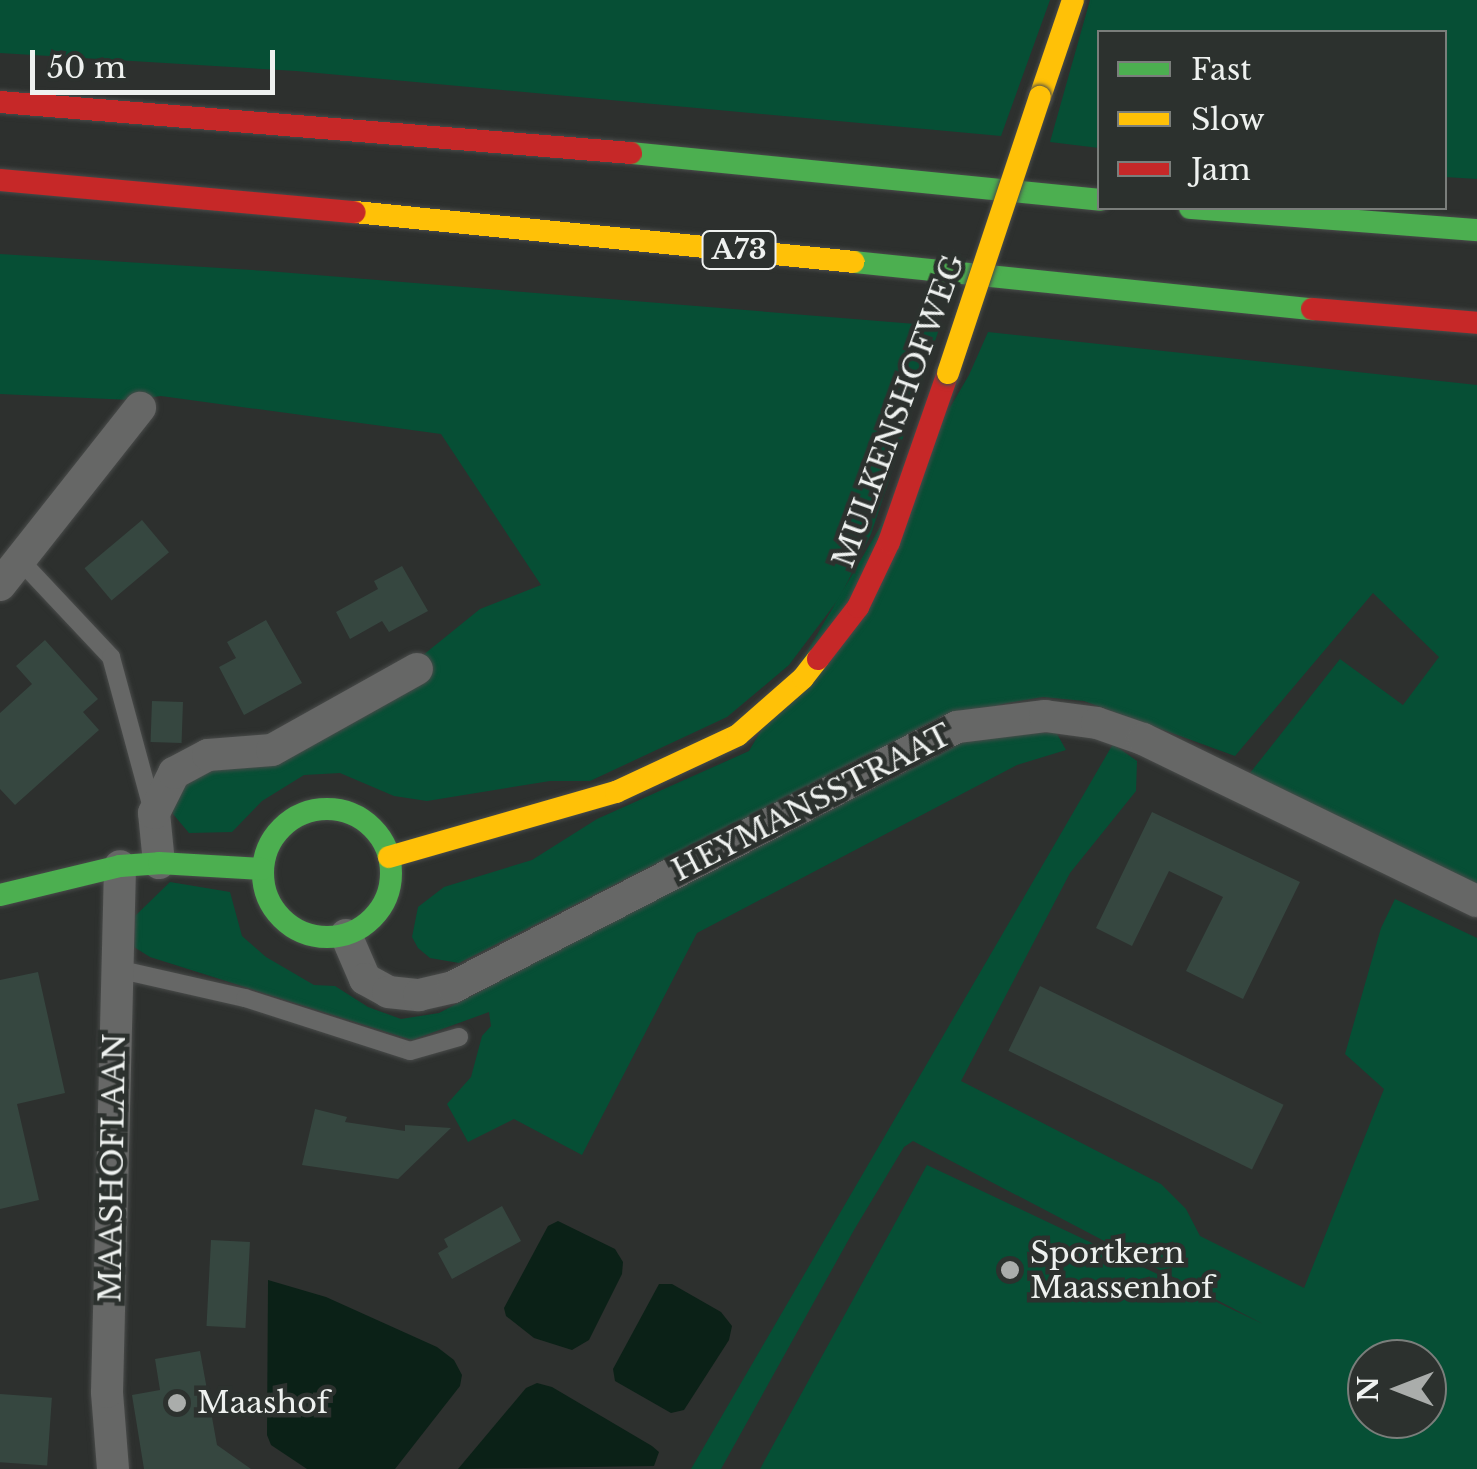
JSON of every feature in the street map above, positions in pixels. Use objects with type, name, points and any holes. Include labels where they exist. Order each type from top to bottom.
[{"type":"main road","name":"MULKENSHOFWEG","points":[[389,857],[616,792],[738,736],[803,678],[858,607],[889,542],[1073,0]]},
{"type":"main road","points":[[0,102],[486,139],[1097,200]]},
{"type":"main road","name":"A73","points":[[0,180],[204,196],[1247,304],[1477,322]]},
{"type":"main road","points":[[1216,210],[1477,230]]},
{"type":"main road","points":[[329,808],[366,822],[380,836],[389,857],[388,895],[378,912],[346,936],[325,938],[286,924],[264,890],[262,869],[266,850],[277,832],[310,810],[329,808]]},
{"type":"main road","points":[[0,895],[120,866],[159,863],[262,869]]},
{"type":"street","points":[[0,586],[18,558],[140,408]]},
{"type":"street","points":[[159,863],[154,812],[174,774],[208,755],[272,750],[417,670]]},
{"type":"street","name":"HEYMANSSTRAAT","points":[[346,936],[365,979],[388,992],[420,995],[453,987],[957,727],[1045,716],[1097,723],[1143,738],[1477,901]]},
{"type":"street","name":"MAASHOFLAAN","points":[[113,1469],[107,1392],[120,866]]},
{"type":"lane","points":[[18,558],[112,658],[154,812]]},
{"type":"lane","points":[[118,969],[246,998],[410,1051],[459,1037]]},
{"type":"green space","points":[[0,0],[1050,0],[1001,136],[296,71],[0,53]]},
{"type":"green space","points":[[1090,0],[1477,0],[1477,179],[1447,177],[1447,30],[1097,30],[1097,148],[1050,142]]},
{"type":"green space","points":[[0,254],[267,271],[940,326],[871,534],[840,597],[789,665],[727,717],[590,781],[550,781],[427,801],[394,796],[340,773],[304,775],[262,801],[232,832],[189,833],[173,814],[171,801],[178,788],[417,660],[480,609],[541,585],[441,434],[161,396],[131,400],[0,394]]},
{"type":"green space","points":[[988,332],[1477,385],[1477,889],[1250,773],[1340,659],[1403,705],[1439,657],[1373,593],[1235,756],[1084,701],[1043,697],[1007,703],[960,715],[835,773],[459,963],[430,958],[418,948],[412,937],[418,907],[444,887],[532,860],[597,819],[749,751],[969,375]]},
{"type":"green space","points":[[1056,732],[1066,750],[1017,765],[697,933],[582,1155],[514,1119],[468,1142],[447,1104],[471,1077],[482,1036],[491,1026],[489,1012],[412,1040],[150,957],[134,947],[135,916],[170,882],[230,892],[242,936],[266,957],[314,985],[335,986],[368,1007],[401,1019],[439,1013],[930,755],[972,737]]},
{"type":"green space","points":[[1113,744],[1137,761],[1136,791],[1070,873],[961,1081],[1161,1184],[1186,1209],[1200,1236],[1304,1288],[1384,1089],[1345,1054],[1381,928],[1395,899],[1477,938],[1477,1469],[760,1469],[927,1165],[1263,1324],[913,1141],[904,1147],[854,1230],[721,1469],[691,1469]]},
{"type":"shaded area","points":[[558,1221],[615,1249],[623,1262],[622,1274],[589,1340],[572,1350],[534,1338],[506,1316],[504,1308],[548,1226]]},
{"type":"shaded area","points":[[268,1280],[326,1297],[437,1347],[454,1360],[462,1375],[460,1386],[395,1469],[307,1469],[271,1445],[267,1435]]},
{"type":"shaded area","points":[[659,1284],[672,1284],[721,1312],[732,1326],[729,1340],[684,1410],[671,1413],[615,1381],[613,1369]]},
{"type":"shaded area","points":[[537,1383],[552,1387],[652,1446],[659,1452],[654,1466],[458,1469],[526,1388]]},
{"type":"building","points":[[142,520],[169,552],[112,600],[85,568]]},
{"type":"building","points":[[402,566],[428,611],[389,632],[382,621],[350,639],[336,612],[378,589],[374,581]]},
{"type":"building","points":[[266,620],[302,683],[244,715],[219,667],[236,658],[227,642]]},
{"type":"building","points":[[45,640],[98,699],[83,712],[99,730],[15,805],[0,789],[0,713],[32,684],[16,666]]},
{"type":"building","points":[[152,701],[183,702],[182,743],[151,742]]},
{"type":"building","points":[[1152,812],[1300,882],[1243,999],[1186,971],[1223,897],[1169,871],[1132,946],[1096,928]]},
{"type":"building","points":[[38,972],[65,1093],[17,1104],[39,1200],[0,1209],[0,980]]},
{"type":"building","points":[[1040,986],[1284,1105],[1252,1170],[1008,1051]]},
{"type":"building","points":[[315,1109],[347,1117],[345,1122],[405,1131],[405,1125],[451,1128],[398,1179],[302,1165]]},
{"type":"building","points":[[502,1206],[521,1241],[452,1279],[438,1253],[448,1247],[444,1239]]},
{"type":"building","points":[[211,1240],[250,1242],[245,1328],[206,1326]]},
{"type":"building","points":[[200,1351],[217,1445],[251,1469],[144,1469],[132,1395],[160,1390],[155,1359]]},
{"type":"building","points":[[0,1394],[52,1398],[47,1465],[0,1462]]},
{"type":"traffic: fast","points":[[631,153],[1097,200]]},
{"type":"traffic: fast","points":[[1216,210],[1477,230]]},
{"type":"traffic: fast","points":[[854,262],[1312,309]]},
{"type":"traffic: fast","points":[[327,809],[352,814],[372,828],[386,848],[391,873],[386,898],[372,918],[352,932],[327,937],[302,932],[282,918],[268,898],[263,873],[268,848],[282,828],[302,814],[327,809]]},
{"type":"traffic: fast","points":[[0,895],[120,866],[159,863],[262,869]]},
{"type":"traffic: slow","points":[[1040,97],[1073,0]]},
{"type":"traffic: slow","points":[[948,373],[1040,97]]},
{"type":"traffic: slow","points":[[355,212],[854,262]]},
{"type":"traffic: slow","points":[[389,857],[616,792],[738,735],[803,678],[818,659]]},
{"type":"traffic: jam","points":[[0,102],[631,153]]},
{"type":"traffic: jam","points":[[0,180],[355,212]]},
{"type":"traffic: jam","points":[[1312,309],[1477,323]]},
{"type":"traffic: jam","points":[[818,659],[858,607],[889,542],[948,373]]},
{"type":"place","name":"Sportkern Maassenhof","points":[[1010,1270]]},
{"type":"place","name":"Maashof","points":[[177,1403]]}]
